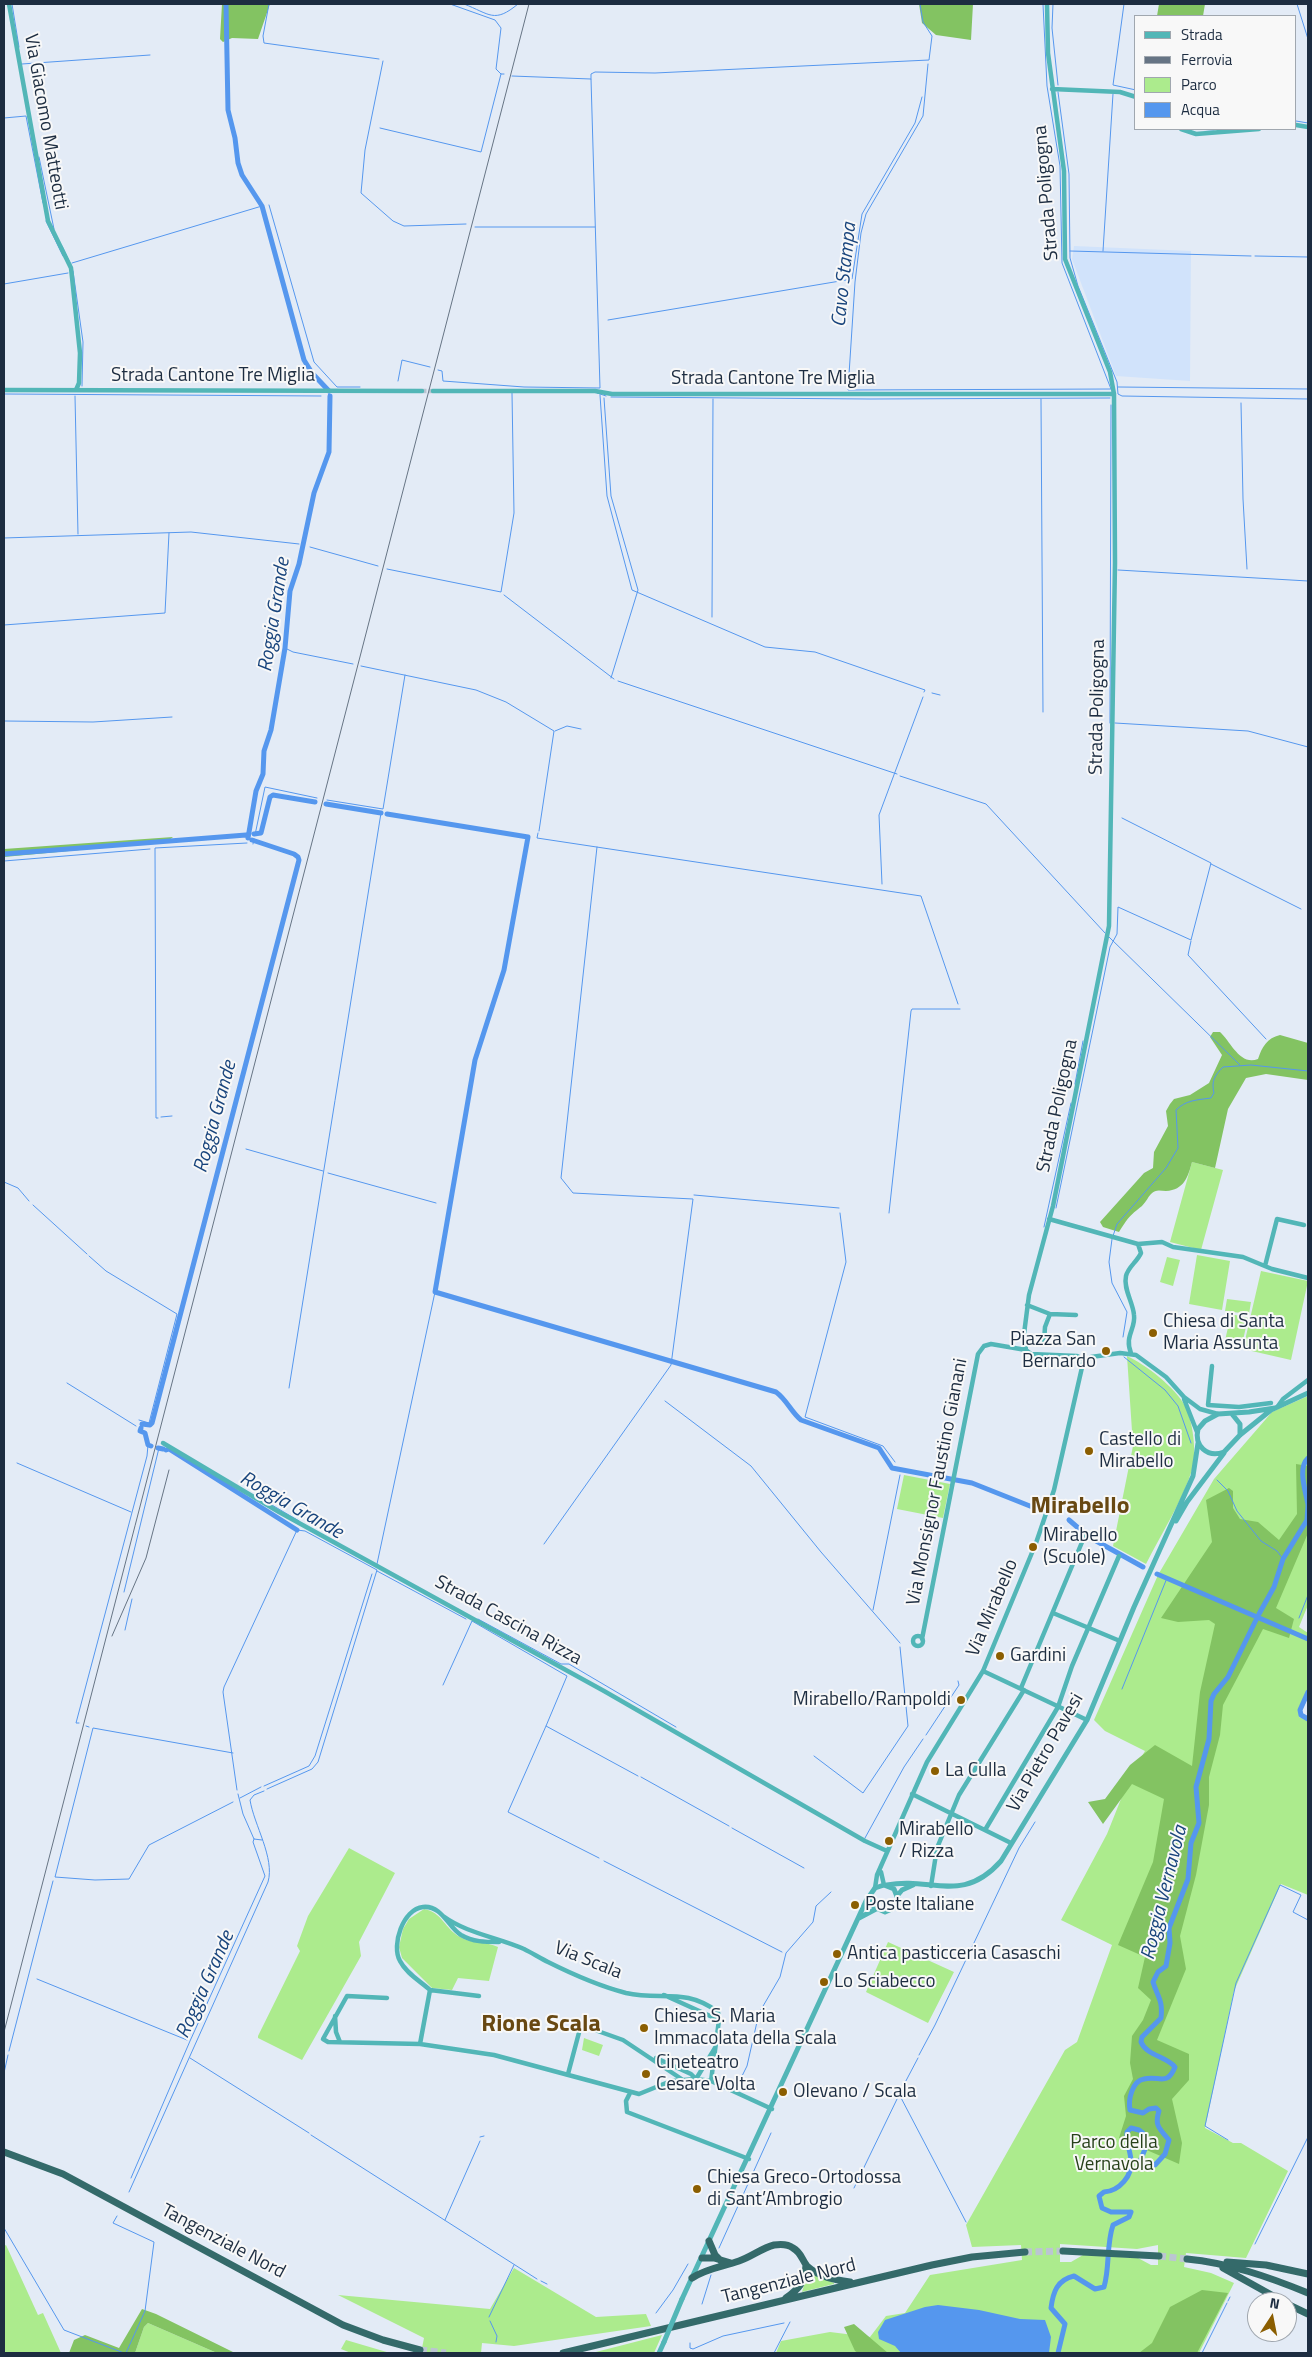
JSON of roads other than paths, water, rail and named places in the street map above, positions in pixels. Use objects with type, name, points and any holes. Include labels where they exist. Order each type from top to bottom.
[{"type":"highway","name":"Tangenziale Nord","points":[[4,2152],[63,2174],[343,2325],[383,2340],[420,2350]]},
{"type":"highway","points":[[709,2241],[718,2264]]},
{"type":"highway","points":[[692,2278],[718,2264],[732,2263],[781,2244],[792,2247],[801,2254],[806,2265],[806,2277],[799,2289],[782,2300]]},
{"type":"highway","points":[[1063,2251],[1159,2256]]},
{"type":"highway","name":"Tangenziale Nord","points":[[563,2353],[856,2282],[972,2257],[1025,2252]]},
{"type":"highway","points":[[702,2258],[718,2264]]},
{"type":"highway","points":[[1186,2259],[1266,2265],[1308,2274]]},
{"type":"highway","points":[[1209,2261],[1250,2272],[1308,2294]]},
{"type":"highway","points":[[1209,2261],[1266,2292]]},
{"type":"highway","points":[[806,2265],[817,2273],[832,2279],[856,2282]]},
{"type":"street","name":"Via Giacomo Matteotti","points":[[10,4],[48,221],[71,268],[80,353],[79,383],[76,390]]},
{"type":"street","name":"Strada Poligogna","points":[[1026,1350],[1024,1334],[1027,1305],[1049,1219],[1109,926],[1112,812],[1114,394],[1110,372],[1065,259],[1064,171],[1048,54],[1047,4]]},
{"type":"street","points":[[1052,89],[1120,92],[1134,96]]},
{"type":"street","points":[[1184,130],[1196,134],[1246,130]]},
{"type":"street","name":"Strada Cantone Tre Miglia","points":[[4,390],[422,391]]},
{"type":"street","name":"Strada Cantone Tre Miglia","points":[[432,391],[595,391],[612,394],[1114,394]]},
{"type":"street","points":[[1265,1266],[1277,1218],[1304,1225]]},
{"type":"street","points":[[1049,1219],[1138,1244],[1151,1241],[1243,1257],[1265,1266],[1308,1278]]},
{"type":"street","points":[[1131,1353],[1128,1346],[1129,1337],[1135,1317],[1126,1285],[1126,1275],[1151,1241]]},
{"type":"street","points":[[1138,1244],[1141,1253]]},
{"type":"street","points":[[1027,1305],[1050,1314],[1076,1315]]},
{"type":"street","points":[[1044,1342],[1045,1327],[1050,1314]]},
{"type":"street","name":"Via Monsignor Faustino Gianani","points":[[922,1639],[978,1354],[984,1346],[991,1344],[1026,1350]]},
{"type":"street","points":[[1026,1350],[1031,1354],[1077,1356],[1085,1360],[1091,1357],[1131,1353],[1144,1358],[1166,1377],[1184,1397],[1200,1409],[1218,1414],[1232,1414],[1274,1406],[1308,1393]]},
{"type":"street","name":"Via Mirabello","points":[[876,1888],[882,1863],[927,1762],[983,1671],[1046,1517],[1065,1443],[1080,1370],[1085,1360]]},
{"type":"street","points":[[1212,1366],[1208,1405],[1224,1407],[1274,1406]]},
{"type":"street","points":[[1184,1397],[1197,1432],[1200,1448],[1210,1454],[1224,1452],[1240,1435],[1308,1380]]},
{"type":"street","points":[[1224,1407],[1224,1414]]},
{"type":"street","points":[[1197,1432],[1205,1421],[1218,1414]]},
{"type":"street","points":[[1232,1414],[1240,1424],[1240,1435]]},
{"type":"street","name":"Strada Cascina Rizza","points":[[165,1443],[279,1512],[604,1691],[865,1841],[887,1851]]},
{"type":"street","name":"Via Pietro Pavesi","points":[[885,1885],[952,1886],[967,1884],[979,1879],[995,1866],[1087,1720],[1193,1476],[1198,1443]]},
{"type":"street","name":"Via Pietro Pavesi","points":[[1162,1546],[1187,1502],[1224,1452]]},
{"type":"street","points":[[932,1886],[937,1848],[952,1813],[960,1795],[1022,1689],[1085,1536]]},
{"type":"street","points":[[985,1830],[1058,1707],[1072,1666],[1119,1556]]},
{"type":"street","points":[[1052,1613],[1120,1641]]},
{"type":"street","points":[[983,1671],[1087,1720]]},
{"type":"street","points":[[912,1794],[1011,1843]]},
{"type":"street","name":"Via Mirabello","points":[[882,1863],[880,1875],[885,1885]]},
{"type":"street","points":[[659,2353],[682,2299],[749,2159],[858,1918],[876,1888],[885,1885],[894,1889],[898,1896]]},
{"type":"street","points":[[858,1918],[876,1910],[885,1912],[891,1910],[897,1903],[898,1896],[905,1888],[916,1885]]},
{"type":"street","points":[[870,1896],[876,1910]]},
{"type":"street","name":"Via Scala","points":[[430,1990],[411,1974],[400,1960],[397,1948],[401,1928],[416,1909],[424,1906],[433,1908],[456,1925],[526,1950],[577,1976],[633,1994],[682,1995],[703,2003],[718,2012],[719,2020]]},
{"type":"street","name":"Via Scala","points":[[443,1916],[460,1934],[471,1940],[506,1942]]},
{"type":"street","points":[[420,2044],[430,1990],[479,1996]]},
{"type":"street","name":"Via Scala","points":[[663,1995],[719,2020]]},
{"type":"street","points":[[387,1998],[347,1996],[335,2014],[323,2039],[328,2042],[420,2044],[494,2055],[568,2074],[630,2093],[640,2094],[672,2081],[696,2079],[711,2082],[772,2109]]},
{"type":"street","points":[[335,2014],[336,2032],[340,2042]]},
{"type":"street","points":[[711,2082],[719,2020]]},
{"type":"street","points":[[568,2074],[581,2025],[623,2040],[683,2080]]},
{"type":"street","points":[[696,2079],[716,2045]]},
{"type":"street","points":[[645,2054],[678,2067],[696,2079]]},
{"type":"street","points":[[630,2093],[626,2102],[627,2112],[749,2159]]},
{"type":"water","points":[[938,2305],[979,2310],[1020,2319],[1045,2320],[1051,2337],[1049,2353],[901,2353],[895,2346],[879,2339],[878,2332],[885,2320],[925,2307]]},
{"type":"waterway","points":[[12,4],[19,47]]},
{"type":"waterway","name":"Roggia Grande","points":[[226,4],[228,110],[235,138],[238,163],[242,175],[262,206],[304,360],[312,373],[329,391]]},
{"type":"waterway","points":[[269,4],[263,36],[264,43],[379,59]]},
{"type":"waterway","points":[[450,4],[495,20],[501,28],[496,69],[501,74],[504,74]]},
{"type":"waterway","points":[[464,4],[492,15],[503,14],[518,4]]},
{"type":"waterway","points":[[591,79],[591,74],[595,72],[655,73],[929,60],[932,36],[923,22],[920,4]]},
{"type":"waterway","name":"Cavo Stampa","points":[[928,64],[923,116],[866,214],[861,233],[855,282],[848,390],[1111,389],[1062,263],[1060,166],[1047,86],[1043,4]]},
{"type":"waterway","points":[[1053,4],[1052,28],[1058,85]]},
{"type":"waterway","points":[[1124,4],[1113,85],[1134,90]]},
{"type":"waterway","points":[[1297,4],[1308,39]]},
{"type":"waterway","points":[[22,64],[150,55]]},
{"type":"waterway","points":[[383,61],[365,150],[361,193],[393,221],[404,226],[466,224]]},
{"type":"waterway","points":[[380,128],[481,152],[501,74]]},
{"type":"waterway","points":[[438,370],[442,371],[443,381],[524,387],[600,388],[591,79],[512,76]]},
{"type":"waterway","points":[[1058,92],[1069,174],[1070,258],[1078,286],[1117,382],[1118,394],[1122,396],[1308,399]]},
{"type":"waterway","points":[[1103,251],[1113,94]]},
{"type":"waterway","name":"Cavo Stampa","points":[[608,320],[852,279],[862,214],[915,123],[922,97]]},
{"type":"waterway","points":[[4,118],[26,116],[43,203]]},
{"type":"waterway","points":[[1297,121],[1308,123]]},
{"type":"waterway","points":[[39,157],[54,229]]},
{"type":"waterway","points":[[269,205],[314,362],[337,387],[360,387]]},
{"type":"waterway","points":[[72,263],[262,206]]},
{"type":"waterway","points":[[46,221],[63,256]]},
{"type":"waterway","points":[[475,227],[595,227]]},
{"type":"waterway","points":[[62,246],[72,267]]},
{"type":"waterway","points":[[1070,251],[1251,256]]},
{"type":"waterway","points":[[1255,256],[1308,257]]},
{"type":"waterway","points":[[73,271],[83,342],[82,386]]},
{"type":"waterway","points":[[4,284],[68,273]]},
{"type":"waterway","points":[[398,381],[402,360],[430,367]]},
{"type":"waterway","points":[[1118,387],[1308,389]]},
{"type":"waterway","points":[[387,569],[501,592],[514,513],[512,393]]},
{"type":"waterway","points":[[597,393],[606,396]]},
{"type":"waterway","points":[[4,394],[321,396]]},
{"type":"waterway","points":[[600,395],[607,496],[632,590],[765,647],[815,652],[925,690],[924,692]]},
{"type":"waterway","points":[[75,396],[78,534]]},
{"type":"waterway","name":"Roggia Grande","points":[[248,838],[256,791],[263,774],[264,751],[271,730],[285,648],[290,591],[299,564],[314,493],[329,452],[330,396]]},
{"type":"waterway","points":[[611,397],[1110,398]]},
{"type":"waterway","points":[[604,398],[611,496],[638,590],[611,678]]},
{"type":"waterway","points":[[712,617],[713,399]]},
{"type":"waterway","points":[[1041,399],[1043,712]]},
{"type":"waterway","points":[[1241,403],[1247,569]]},
{"type":"waterway","points":[[1110,723],[1111,405]]},
{"type":"waterway","points":[[4,538],[191,532],[299,544]]},
{"type":"waterway","points":[[4,625],[165,613],[169,533]]},
{"type":"waterway","points":[[310,547],[378,566]]},
{"type":"waterway","points":[[1118,570],[1308,581]]},
{"type":"waterway","points":[[504,595],[614,679]]},
{"type":"waterway","points":[[285,648],[293,652],[353,664]]},
{"type":"waterway","points":[[361,666],[476,690],[506,702],[554,731],[539,831]]},
{"type":"waterway","points":[[327,800],[383,809],[405,675]]},
{"type":"waterway","points":[[618,681],[897,774]]},
{"type":"waterway","points":[[932,693],[940,695]]},
{"type":"waterway","points":[[882,884],[879,815],[923,697]]},
{"type":"waterway","points":[[4,721],[93,722],[172,717]]},
{"type":"waterway","points":[[1115,723],[1248,731],[1308,747]]},
{"type":"waterway","points":[[555,731],[567,726],[581,729]]},
{"type":"waterway","points":[[900,776],[986,804],[1105,933]]},
{"type":"waterway","points":[[255,835],[265,787],[317,798]]},
{"type":"waterway","points":[[254,834],[261,833],[270,797],[273,795],[315,802]]},
{"type":"waterway","points":[[326,804],[381,813]]},
{"type":"waterway","points":[[289,1388],[381,813]]},
{"type":"waterway","points":[[387,814],[528,837],[504,970],[475,1060],[435,1292],[776,1392],[801,1420],[879,1448],[892,1468],[972,1483],[1045,1512]]},
{"type":"waterway","points":[[1056,1208],[1110,947],[1117,934],[1118,907],[1191,940],[1211,863],[1122,818]]},
{"type":"waterway","points":[[538,833],[537,838],[921,896],[958,1004]]},
{"type":"waterway","points":[[4,854],[246,835]]},
{"type":"waterway","name":"Roggia Grande","points":[[253,844],[254,839]]},
{"type":"waterway","name":"Roggia Grande","points":[[142,1424],[150,1425],[152,1423],[299,860],[294,854],[252,840]]},
{"type":"waterway","points":[[158,1118],[156,1118],[155,848],[247,843]]},
{"type":"waterway","points":[[544,1544],[671,1365],[693,1199],[573,1193],[561,1178],[597,847]]},
{"type":"waterway","points":[[4,861],[150,849]]},
{"type":"waterway","points":[[1211,864],[1301,909]]},
{"type":"waterway","points":[[1109,937],[1240,1065]]},
{"type":"waterway","points":[[1191,941],[1188,955],[1266,1039]]},
{"type":"waterway","points":[[889,1213],[911,1011],[912,1009],[960,1009]]},
{"type":"waterway","points":[[1075,1084],[1083,1041]]},
{"type":"waterway","points":[[1113,1236],[1117,1224],[1166,1168],[1178,1148],[1176,1110],[1188,1102],[1211,1098],[1214,1093],[1214,1078],[1223,1067],[1251,1065],[1308,1071]]},
{"type":"waterway","points":[[1044,1227],[1071,1103]]},
{"type":"waterway","points":[[161,1117],[172,1116]]},
{"type":"waterway","points":[[246,1149],[323,1171]]},
{"type":"waterway","points":[[328,1173],[436,1203]]},
{"type":"waterway","points":[[4,1182],[18,1188],[29,1201]]},
{"type":"waterway","points":[[694,1195],[839,1208]]},
{"type":"waterway","points":[[33,1205],[87,1254]]},
{"type":"waterway","points":[[840,1213],[846,1262],[805,1417],[883,1446],[895,1462]]},
{"type":"waterway","points":[[1112,1239],[1109,1262],[1112,1283],[1127,1312],[1123,1337]]},
{"type":"waterway","name":"Roggia Grande","points":[[89,1256],[106,1271],[177,1314],[149,1423],[139,1420]]},
{"type":"waterway","points":[[377,1564],[435,1292]]},
{"type":"waterway","points":[[1124,1357],[1165,1390],[1178,1406],[1191,1443]]},
{"type":"waterway","points":[[67,1383],[136,1426]]},
{"type":"waterway","points":[[665,1401],[751,1466],[821,1552],[900,1643]]},
{"type":"waterway","name":"Roggia Grande","points":[[141,1428],[140,1431],[145,1433],[148,1445],[151,1446]]},
{"type":"waterway","points":[[79,1723],[76,1723],[147,1456],[148,1445]]},
{"type":"waterway","name":"Roggia Grande","points":[[158,1448],[163,1449]]},
{"type":"waterway","points":[[124,1592],[159,1448]]},
{"type":"waterway","name":"Roggia Grande","points":[[166,1450],[169,1449],[297,1530]]},
{"type":"waterway","name":"Roggia Vernavola","points":[[1308,1458],[1303,1468],[1304,1487],[1308,1505]]},
{"type":"waterway","points":[[17,1463],[131,1512]]},
{"type":"waterway","points":[[873,1610],[900,1475]]},
{"type":"waterway","points":[[1217,1480],[1228,1491],[1237,1511],[1261,1541],[1277,1551],[1283,1559]]},
{"type":"waterway","points":[[255,1495],[299,1521]]},
{"type":"waterway","name":"Roggia Vernavola","points":[[1259,1614],[1274,1587],[1283,1559],[1307,1520],[1308,1506]]},
{"type":"waterway","points":[[1069,1520],[1083,1532]]},
{"type":"waterway","name":"Roggia Grande","points":[[237,1790],[223,1692],[224,1687],[297,1530],[305,1531],[377,1570],[318,1762],[312,1769],[267,1789]]},
{"type":"waterway","points":[[1089,1537],[1143,1567]]},
{"type":"waterway","name":"Roggia Grande","points":[[377,1571],[466,1619]]},
{"type":"waterway","points":[[264,1786],[309,1766],[315,1756],[372,1574]]},
{"type":"waterway","points":[[1157,1574],[1308,1639]]},
{"type":"waterway","points":[[1122,1689],[1167,1578]]},
{"type":"waterway","points":[[1299,1618],[1308,1595]]},
{"type":"waterway","points":[[125,1630],[132,1599]]},
{"type":"waterway","points":[[478,1619],[561,1664],[569,1664],[676,1727]]},
{"type":"waterway","name":"Roggia Vernavola","points":[[1058,2353],[1065,2324],[1051,2308],[1057,2287],[1064,2280],[1074,2276],[1095,2289],[1104,2287],[1109,2241],[1113,2225],[1129,2217],[1131,2212],[1111,2212],[1102,2208],[1099,2196],[1120,2186],[1130,2172],[1131,2160],[1127,2132],[1131,2128],[1143,2133],[1145,2149],[1139,2164],[1155,2165],[1165,2154],[1169,2140],[1158,2124],[1159,2111],[1156,2108],[1149,2109],[1143,2113],[1130,2110],[1130,2096],[1136,2083],[1140,2080],[1149,2078],[1166,2079],[1175,2067],[1167,2060],[1152,2053],[1141,2042],[1142,2037],[1161,2018],[1161,2003],[1153,1982],[1158,1972],[1166,1966],[1170,1943],[1169,1928],[1188,1879],[1191,1843],[1199,1823],[1196,1787],[1209,1739],[1211,1701],[1214,1694],[1228,1677],[1256,1620]]},
{"type":"waterway","points":[[443,1685],[472,1621],[567,1676],[546,1726],[638,1776]]},
{"type":"waterway","points":[[814,1756],[863,1793],[908,1726],[900,1647]]},
{"type":"waterway","points":[[926,1735],[959,1685],[958,1681]]},
{"type":"waterway","points":[[1308,1692],[1300,1710],[1301,1715],[1308,1719]]},
{"type":"waterway","points":[[546,1726],[508,1812],[599,1858]]},
{"type":"waterway","points":[[233,1753],[93,1728],[55,1877],[95,1880],[129,1879],[149,1845],[233,1802]]},
{"type":"waterway","points":[[865,1838],[904,1767],[923,1739]]},
{"type":"waterway","points":[[641,1777],[729,1826]]},
{"type":"waterway","points":[[240,1798],[261,1787]]},
{"type":"waterway","name":"Roggia Grande","points":[[129,2192],[268,1882],[269,1863],[250,1800],[254,1795],[264,1791]]},
{"type":"waterway","points":[[238,1794],[243,1814],[254,1839],[262,1840]]},
{"type":"waterway","points":[[919,2055],[1019,1848],[1035,1822]]},
{"type":"waterway","points":[[732,1828],[804,1868]]},
{"type":"waterway","points":[[131,2178],[190,2041],[265,1876],[253,1842],[254,1839]]},
{"type":"waterway","points":[[604,1861],[782,1952]]},
{"type":"waterway","points":[[9,2051],[53,1881]]},
{"type":"waterway","points":[[1228,2140],[1205,2126],[1236,1983],[1280,1885],[1301,1895],[1293,1912],[1308,1920]]},
{"type":"waterway","points":[[743,2090],[741,2078],[747,2066],[759,2013],[780,1977],[786,1953],[813,1922],[816,1906],[831,1892]]},
{"type":"waterway","points":[[37,1979],[187,2040]]},
{"type":"waterway","points":[[4,2073],[8,2055]]},
{"type":"waterway","points":[[190,2058],[309,2133]]},
{"type":"waterway","points":[[918,2058],[899,2094],[966,2222]]},
{"type":"waterway","points":[[854,2188],[899,2095]]},
{"type":"waterway","points":[[719,2248],[771,2133]]},
{"type":"waterway","points":[[311,2135],[537,2279]]},
{"type":"waterway","points":[[480,2137],[484,2136]]},
{"type":"waterway","points":[[1255,2244],[1308,2137]]},
{"type":"waterway","points":[[445,2220],[480,2141]]},
{"type":"waterway","name":"Roggia Grande","points":[[117,2216],[113,2223],[154,2242],[145,2311],[126,2353]]},
{"type":"waterway","points":[[4,2228],[64,2330],[124,2353]]},
{"type":"waterway","points":[[656,2313],[673,2290],[688,2264]]},
{"type":"waterway","points":[[489,2317],[514,2265]]},
{"type":"waterway","points":[[702,2304],[711,2275]]},
{"type":"waterway","points":[[541,2281],[547,2284]]},
{"type":"waterway","points":[[1228,2301],[1230,2297]]},
{"type":"waterway","points":[[1202,2353],[1227,2303]]},
{"type":"waterway","points":[[490,2321],[497,2336],[496,2342]]},
{"type":"waterway","points":[[774,2353],[790,2322]]},
{"type":"waterway","points":[[690,2343],[690,2348],[693,2349],[723,2336],[784,2323]]},
{"type":"tunnel","points":[[422,391],[433,391]]},
{"type":"tunnel","points":[[1025,2252],[1063,2251]]},
{"type":"tunnel","points":[[1159,2256],[1187,2259]]},
{"type":"tunnel","points":[[420,2350],[446,2353]]},
{"type":"railway","points":[[4,2032],[529,4]]},
{"type":"railway","points":[[112,1636],[146,1558],[169,1470]]},
{"type":"place","name":"Chiesa di Santa Maria Assunta","points":[[1153,1333]]},
{"type":"place","name":"Piazza San Bernardo","points":[[1106,1351]]},
{"type":"place","name":"Castello di Mirabello","points":[[1089,1451]]},
{"type":"place","name":"Mirabello (Scuole)","points":[[1033,1547]]},
{"type":"place","name":"Gardini","points":[[1000,1656]]},
{"type":"place","name":"Mirabello/Rampoldi","points":[[961,1700]]},
{"type":"place","name":"La Culla","points":[[935,1771]]},
{"type":"place","name":"Mirabello / Rizza","points":[[889,1841]]},
{"type":"place","name":"Poste Italiane","points":[[855,1905]]},
{"type":"place","name":"Antica pasticceria Casaschi","points":[[837,1954]]},
{"type":"place","name":"Lo Sciabecco","points":[[824,1982]]},
{"type":"place","name":"Chiesa S. Maria Immacolata della Scala","points":[[644,2028]]},
{"type":"place","name":"Cineteatro Cesare Volta","points":[[646,2074]]},
{"type":"place","name":"Olevano / Scala","points":[[783,2092]]},
{"type":"place","name":"Chiesa Greco-Ortodossa di Sant’Ambrogio","points":[[697,2189]]},
{"type":"district","name":"Mirabello","points":[[1080,1507]]},
{"type":"district","name":"Rione Scala","points":[[541,2025]]},
{"type":"park label","name":"Parco della Vernavola","points":[[1114,2154]]}]
